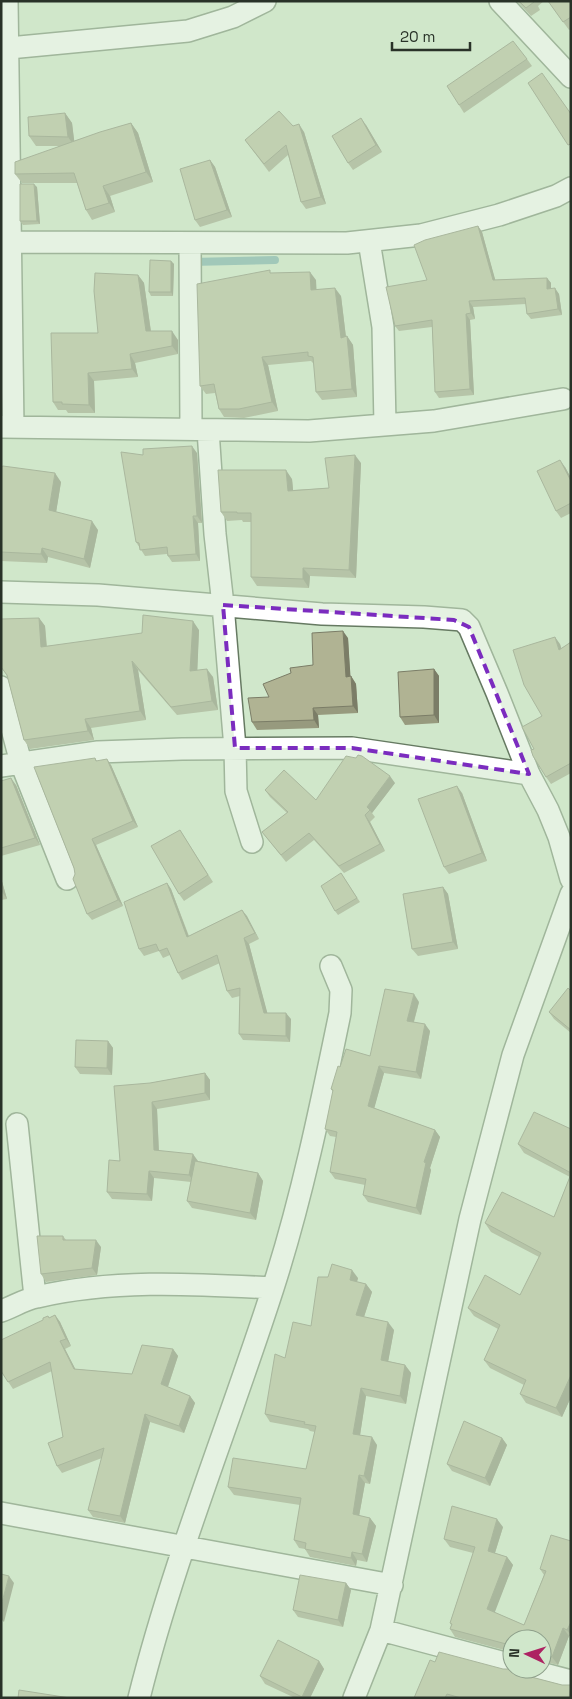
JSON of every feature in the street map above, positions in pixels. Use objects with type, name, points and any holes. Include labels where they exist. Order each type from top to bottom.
[{"type":"street","points":[[8,1],[9,48],[5,242],[7,427],[310,431],[434,421],[563,399]]},
{"type":"street","points":[[9,48],[188,31],[233,17],[264,1]]},
{"type":"street","points":[[500,1],[571,77]]},
{"type":"street","points":[[5,242],[347,243],[421,235],[500,215],[556,196],[571,188]]},
{"type":"street","points":[[369,240],[383,327],[385,425]]},
{"type":"street","points":[[190,243],[199,429],[215,534],[223,605],[235,748],[236,791],[252,842]]},
{"type":"street","points":[[1,592],[98,595],[322,614],[462,620],[468,627],[529,774],[548,810],[571,879]]},
{"type":"street","points":[[1,687],[11,765],[67,879]]},
{"type":"street","points":[[11,765],[98,752],[235,748],[352,748],[529,774]]},
{"type":"street","points":[[354,1698],[381,1630],[472,1210],[513,1055],[571,894]]},
{"type":"street","points":[[139,1698],[183,1545],[273,1288],[297,1208],[340,1012],[341,990],[332,966]]},
{"type":"street","points":[[17,1124],[35,1297]]},
{"type":"street","points":[[1,1311],[35,1297],[106,1286],[189,1284],[273,1288]]},
{"type":"street","points":[[1,1513],[392,1585]]},
{"type":"street","points":[[381,1630],[502,1662]]},
{"type":"street","points":[[552,1677],[571,1682]]},
{"type":"highlighted area","points":[[223,605],[454,620],[469,627],[529,774],[352,748],[235,748]]},
{"type":"building","points":[[519,1],[534,1],[534,2],[526,8]]},
{"type":"building","points":[[548,1],[571,1],[571,17],[563,22]]},
{"type":"building","points":[[513,41],[527,59],[459,105],[447,86]]},
{"type":"building","points":[[542,73],[571,114],[571,144],[568,145],[528,83]]},
{"type":"building","points":[[279,111],[293,126],[299,124],[321,197],[301,202],[286,145],[264,164],[245,140]]},
{"type":"building","points":[[65,113],[68,137],[29,136],[28,117]]},
{"type":"building","points":[[361,118],[376,145],[348,163],[332,136]]},
{"type":"building","points":[[131,123],[146,172],[103,186],[109,203],[86,210],[74,173],[15,174],[15,162]]},
{"type":"building","points":[[210,160],[227,210],[195,220],[180,169]]},
{"type":"building","points":[[20,184],[34,184],[37,221],[20,221]]},
{"type":"building","points":[[478,226],[493,280],[547,278],[547,289],[555,288],[558,309],[527,314],[525,298],[469,301],[471,313],[466,314],[470,389],[435,392],[432,320],[395,326],[386,287],[427,280],[414,245],[425,240]]},
{"type":"building","points":[[150,260],[171,261],[171,292],[149,292]]},
{"type":"building","points":[[270,270],[270,273],[310,272],[311,290],[335,288],[341,338],[347,336],[352,389],[316,392],[313,357],[308,356],[308,352],[262,357],[272,402],[239,409],[219,409],[214,384],[200,386],[197,284]]},
{"type":"building","points":[[95,273],[138,275],[146,331],[172,331],[172,346],[130,354],[132,369],[88,373],[89,405],[53,402],[51,333],[98,333],[94,291]]},
{"type":"building","points":[[192,446],[197,516],[193,516],[196,554],[168,556],[167,547],[140,550],[139,543],[136,542],[121,452],[143,455],[143,449]]},
{"type":"building","points":[[355,455],[349,570],[303,568],[303,579],[251,577],[251,513],[221,512],[218,470],[286,470],[288,491],[329,488],[325,458]]},
{"type":"building","points":[[560,460],[571,481],[571,503],[556,511],[537,471]]},
{"type":"building","points":[[1,467],[55,473],[49,510],[92,521],[84,559],[42,548],[41,554],[1,552]]},
{"type":"building","points":[[143,615],[193,621],[190,671],[207,669],[212,701],[171,707],[132,661],[140,711],[85,719],[88,731],[24,740],[7,675],[1,667],[1,619],[39,618],[41,647],[142,633]]},
{"type":"building","points":[[343,631],[346,677],[351,676],[353,706],[313,708],[314,720],[252,722],[248,698],[269,697],[263,684],[291,673],[290,668],[313,665],[312,633]]},
{"type":"building","points":[[555,637],[559,650],[571,642],[571,763],[546,777],[533,756],[531,750],[534,749],[522,727],[542,716],[524,685],[513,650]]},
{"type":"building","points":[[434,669],[434,715],[400,717],[398,672]]},
{"type":"building","points":[[358,755],[390,776],[367,807],[370,810],[365,815],[380,844],[339,866],[309,833],[281,855],[262,832],[288,812],[265,790],[284,770],[316,800],[346,756],[356,758]]},
{"type":"building","points":[[95,758],[96,761],[107,759],[133,821],[92,839],[118,900],[87,914],[73,879],[75,874],[74,868],[34,767]]},
{"type":"building","points":[[11,778],[35,838],[1,848],[1,781]]},
{"type":"building","points":[[457,786],[482,853],[444,867],[418,799]]},
{"type":"building","points":[[180,830],[208,875],[179,894],[151,846]]},
{"type":"building","points":[[341,873],[357,898],[335,911],[321,886]]},
{"type":"building","points":[[167,883],[187,937],[242,910],[255,933],[244,938],[264,1013],[286,1013],[286,1036],[239,1034],[240,988],[227,991],[217,955],[178,973],[167,948],[159,951],[156,944],[139,949],[124,902]]},
{"type":"building","points":[[443,887],[453,942],[412,949],[403,894]]},
{"type":"building","points":[[568,988],[571,991],[571,1030],[549,1012]]},
{"type":"building","points":[[385,989],[414,994],[407,1021],[425,1024],[416,1072],[379,1066],[368,1106],[435,1130],[424,1162],[426,1163],[416,1208],[363,1195],[366,1179],[330,1172],[337,1132],[325,1129],[333,1090],[331,1089],[338,1066],[340,1067],[346,1049],[370,1056]]},
{"type":"building","points":[[76,1040],[108,1041],[107,1068],[75,1067]]},
{"type":"building","points":[[205,1073],[205,1093],[152,1102],[154,1150],[193,1154],[189,1175],[149,1171],[147,1194],[107,1192],[109,1160],[120,1161],[114,1086],[150,1083]]},
{"type":"building","points":[[534,1112],[571,1129],[571,1173],[518,1144]]},
{"type":"building","points":[[195,1161],[258,1173],[250,1213],[187,1201]]},
{"type":"building","points":[[571,1174],[571,1375],[556,1408],[520,1394],[526,1380],[484,1360],[500,1325],[468,1308],[485,1275],[520,1295],[541,1253],[485,1223],[502,1192],[554,1217]]},
{"type":"building","points":[[37,1236],[63,1236],[63,1240],[96,1240],[92,1268],[41,1274]]},
{"type":"building","points":[[332,1264],[352,1270],[350,1280],[366,1284],[356,1315],[388,1322],[381,1360],[405,1365],[400,1396],[361,1388],[353,1434],[372,1437],[364,1476],[359,1475],[353,1514],[370,1518],[362,1554],[352,1552],[351,1558],[305,1549],[306,1543],[294,1540],[301,1498],[228,1487],[233,1458],[306,1469],[316,1426],[265,1414],[275,1354],[285,1358],[293,1322],[311,1326],[318,1277],[328,1277]]},
{"type":"building","points":[[55,1315],[66,1339],[60,1341],[74,1369],[132,1374],[142,1345],[173,1349],[161,1384],[190,1396],[179,1426],[145,1414],[120,1516],[88,1510],[104,1448],[57,1466],[48,1443],[63,1437],[50,1362],[8,1382],[1,1371],[1,1340],[43,1320],[43,1318]]},
{"type":"building","points":[[464,1421],[502,1438],[485,1478],[447,1464]]},
{"type":"building","points":[[452,1506],[497,1519],[488,1551],[507,1557],[487,1609],[524,1625],[546,1571],[540,1569],[551,1535],[571,1541],[571,1622],[567,1630],[563,1628],[552,1657],[552,1629],[502,1629],[502,1643],[450,1629],[452,1624],[450,1623],[475,1547],[444,1539]]},
{"type":"building","points":[[1,1574],[9,1576],[1,1606]]},
{"type":"building","points":[[300,1575],[346,1583],[338,1620],[293,1610]]},
{"type":"building","points":[[278,1640],[319,1661],[302,1697],[260,1676]]},
{"type":"building","points":[[439,1652],[502,1669],[502,1679],[539,1679],[562,1685],[571,1685],[569,1698],[461,1698],[447,1694],[445,1698],[414,1698],[430,1660],[435,1662]]},
{"type":"building","points":[[19,1690],[70,1698],[18,1698]]},
{"type":"waterway","points":[[191,262],[275,260]]}]
